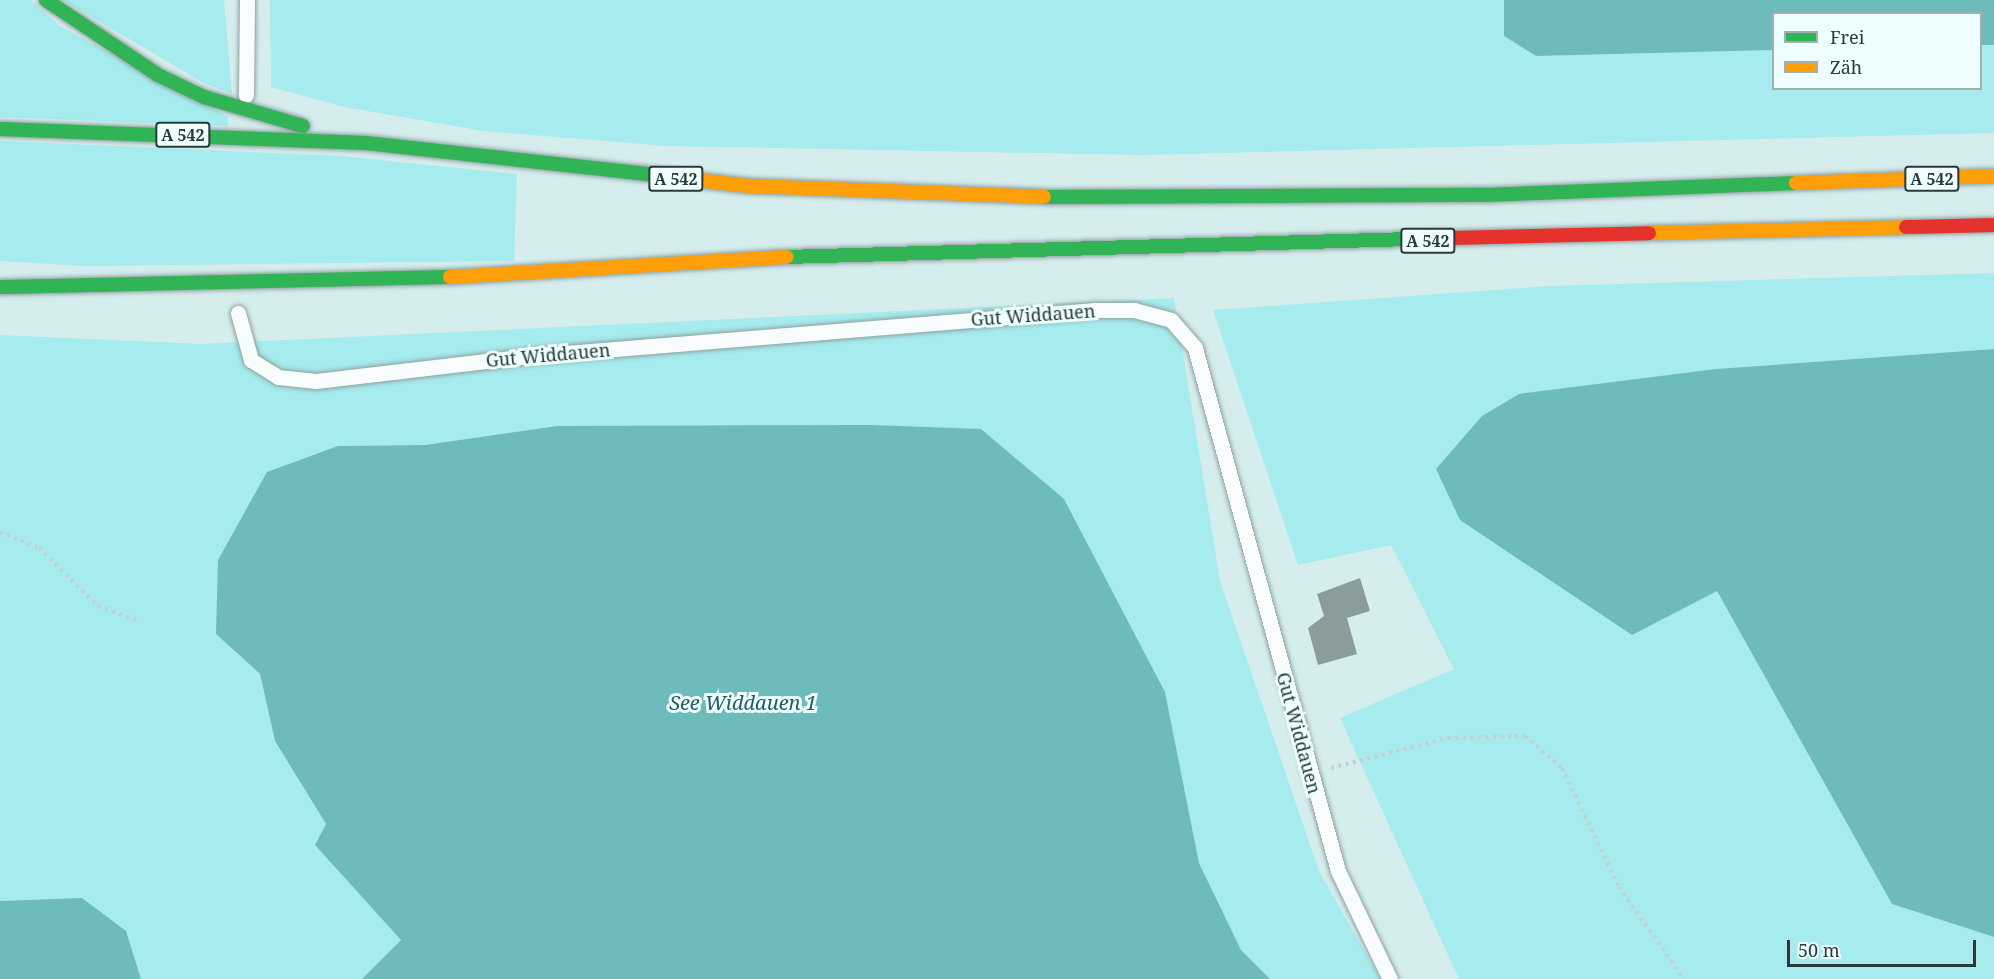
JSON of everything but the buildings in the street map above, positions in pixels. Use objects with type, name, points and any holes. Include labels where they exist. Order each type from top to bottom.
[{"type":"highway","points":[[46,0],[158,75],[204,96],[366,142]]},
{"type":"highway","name":"A 542","points":[[0,129],[366,142],[747,186],[1130,201],[1497,195],[1994,176]]},
{"type":"highway","name":"A 542","points":[[0,275],[137,284],[520,275],[862,252],[1994,225]]},
{"type":"highway","points":[[0,287],[137,284]]},
{"type":"lane","points":[[246,95],[247,0]]},
{"type":"lane","name":"Gut Widdauen","points":[[238,313],[251,360],[278,377],[316,381],[529,356],[1095,310],[1134,310],[1171,320],[1195,348],[1309,772],[1338,871],[1390,979]]},
{"type":"path","points":[[0,532],[39,548],[98,606],[139,621]]},
{"type":"path","points":[[1309,772],[1448,738],[1525,736],[1562,768],[1619,887],[1684,979]]},
{"type":"shaded area","points":[[0,0],[30,0],[60,26],[228,117],[228,126],[0,117]]},
{"type":"shaded area","points":[[63,0],[224,0],[232,94],[202,82]]},
{"type":"shaded area","points":[[270,0],[1504,0],[1504,36],[1536,56],[1772,50],[1772,90],[1982,90],[1982,45],[1994,45],[1994,133],[1143,155],[666,146],[484,131],[344,107],[271,87]]},
{"type":"shaded area","points":[[0,141],[340,156],[517,174],[514,261],[84,266],[0,261]]},
{"type":"shaded area","points":[[1994,273],[1994,349],[1716,369],[1717,591],[1892,904],[1994,937],[1994,979],[1459,979],[1340,718],[1454,669],[1391,545],[1298,565],[1213,310],[1550,286]]},
{"type":"shaded area","points":[[1174,298],[1220,581],[1319,871],[1380,979],[1270,979],[1241,950],[1199,863],[1165,692],[1064,499],[980,429],[557,426],[425,445],[338,446],[216,634],[260,674],[275,741],[326,824],[316,846],[401,940],[362,979],[141,979],[126,931],[0,901],[0,335],[201,344]]},
{"type":"water","points":[[1504,0],[1994,0],[1994,45],[1982,45],[1982,12],[1772,12],[1772,50],[1536,56],[1504,36]]},
{"type":"water","points":[[1994,349],[1994,937],[1892,904],[1717,591],[1632,635],[1460,520],[1436,469],[1482,416],[1519,394],[1716,369]]},
{"type":"water","name":"See Widdauen 1","points":[[872,425],[981,429],[1064,499],[1165,692],[1199,863],[1241,950],[1270,979],[362,979],[401,940],[315,845],[326,824],[275,741],[260,674],[216,634],[218,560],[267,472],[338,446],[425,445],[557,426]]},
{"type":"water","points":[[82,898],[126,931],[141,979],[0,979],[0,901]]},
{"type":"traffic: fast","points":[[46,0],[158,75],[204,97],[303,126]]},
{"type":"traffic: fast","points":[[0,129],[366,143],[663,176]]},
{"type":"traffic: fast","points":[[1044,197],[1485,195],[1796,183]]},
{"type":"traffic: fast","points":[[786,257],[1409,239]]},
{"type":"traffic: fast","points":[[0,287],[450,277]]},
{"type":"traffic: slow","points":[[663,176],[748,186],[1044,197]]},
{"type":"traffic: slow","points":[[1796,183],[1994,176]]},
{"type":"traffic: slow","points":[[1649,233],[1906,227]]},
{"type":"traffic: slow","points":[[450,277],[786,257]]},
{"type":"traffic: jam","points":[[1906,227],[1994,225]]},
{"type":"traffic: jam","points":[[1409,239],[1649,233]]}]
